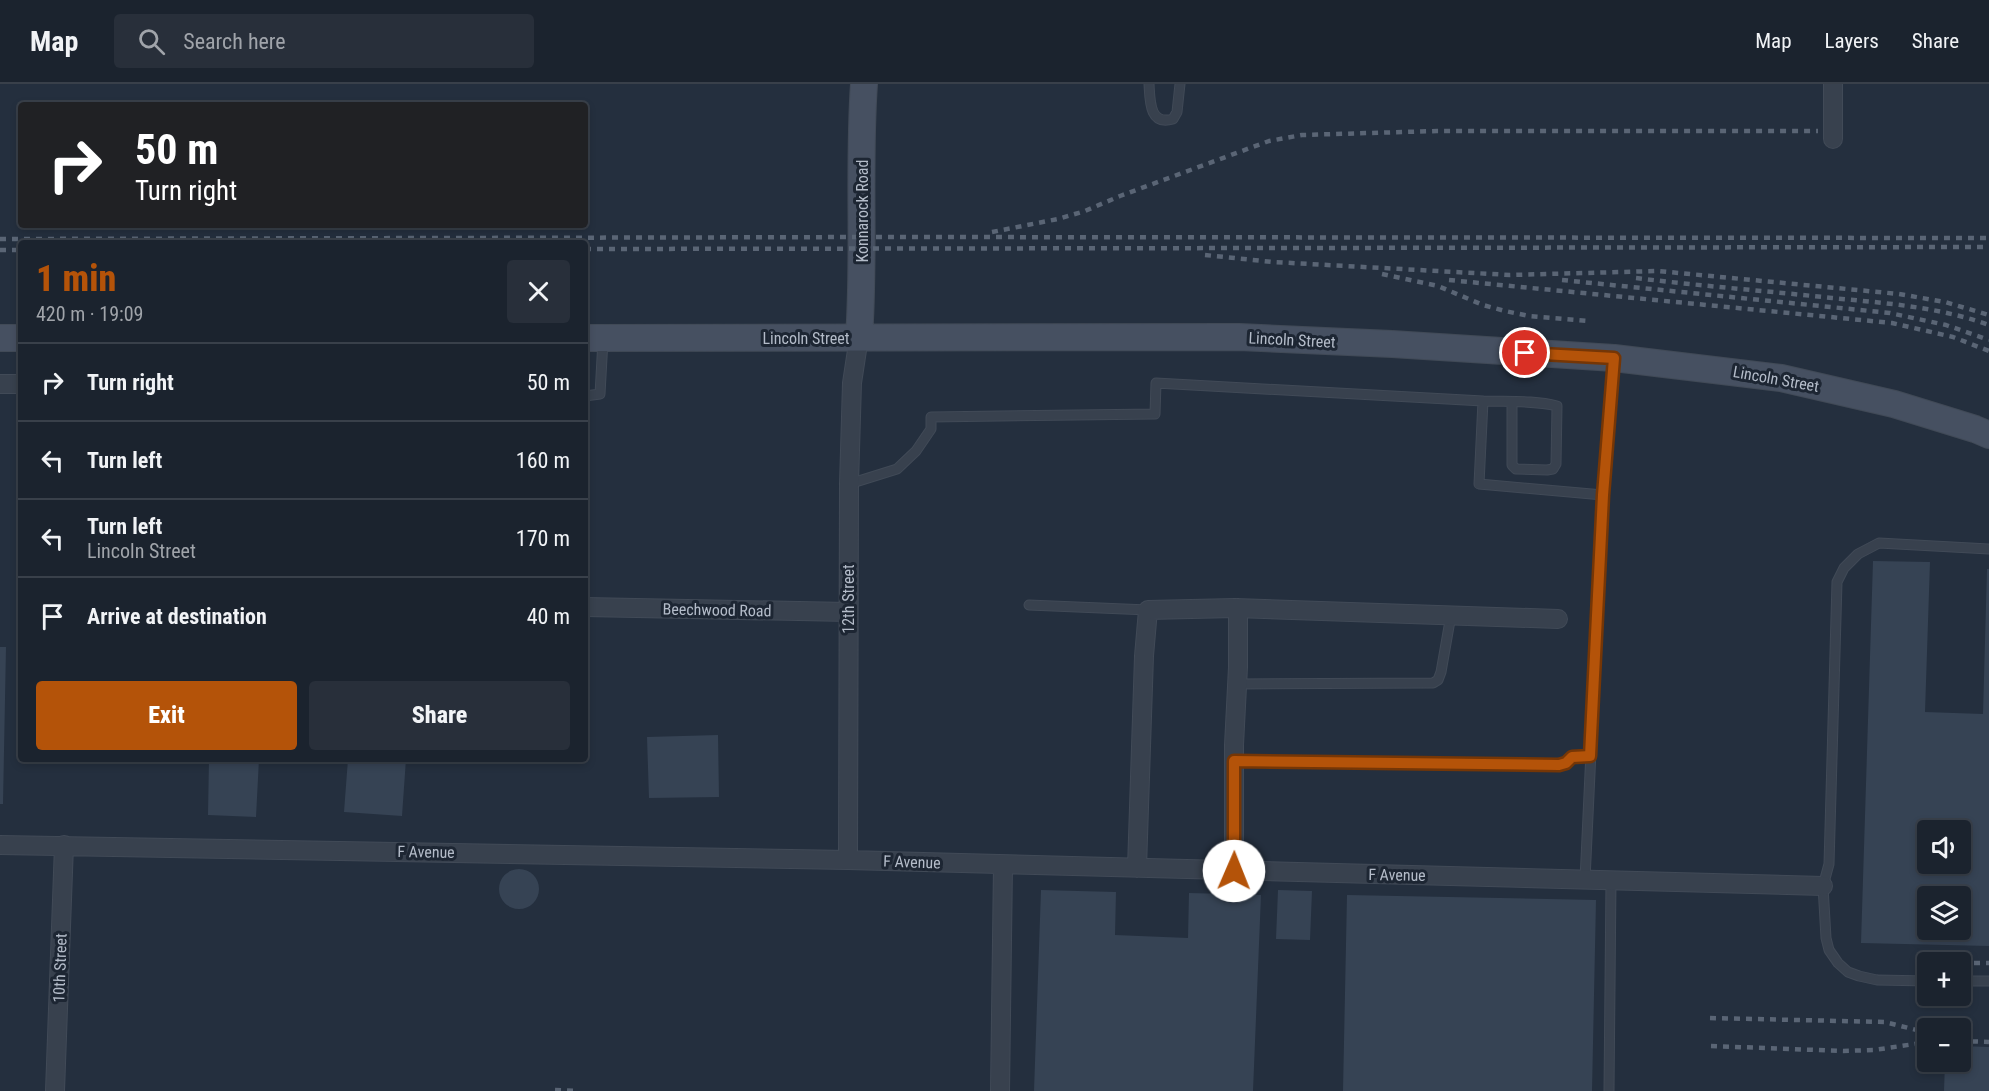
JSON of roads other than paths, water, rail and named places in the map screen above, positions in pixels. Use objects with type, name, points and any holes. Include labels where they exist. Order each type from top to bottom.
[{"type":"main road","name":"Konnarock Road","points":[[859,337],[864,84]]},
{"type":"main road","name":"Lincoln Street","points":[[594,338],[1239,337],[1614,358],[1781,378],[1894,404],[1989,435]]},
{"type":"main road","points":[[0,338],[18,338]]},
{"type":"street","points":[[1833,84],[1833,139]]},
{"type":"street","name":"12th Street","points":[[848,860],[849,484],[852,383],[859,337]]},
{"type":"street","points":[[0,384],[18,384]]},
{"type":"street","name":"Beechwood Road","points":[[588,607],[848,612]]},
{"type":"street","points":[[1234,871],[1238,608]]},
{"type":"street","points":[[1137,868],[1143,656],[1148,610],[1238,608],[1558,619]]},
{"type":"street","name":"F Avenue","points":[[0,844],[848,860],[1823,886]]},
{"type":"street","name":"10th Street","points":[[55,1091],[64,845]]},
{"type":"street","points":[[1000,1091],[1004,865]]},
{"type":"lane","points":[[1149,84],[1153,114],[1158,120],[1166,121],[1173,119],[1177,112],[1180,84]]},
{"type":"lane","points":[[588,396],[600,394],[594,338]]},
{"type":"lane","points":[[1585,880],[1603,495],[1614,358]]},
{"type":"lane","points":[[849,484],[897,469],[916,451],[931,429],[931,417],[1155,414],[1156,383],[1512,402],[1557,406],[1556,464],[1553,468],[1547,470],[1516,469],[1512,465],[1512,402]]},
{"type":"lane","points":[[1483,401],[1479,484],[1603,495]]},
{"type":"lane","points":[[1917,981],[1877,980],[1848,972],[1829,950],[1826,938],[1823,886],[1828,864],[1837,582],[1844,568],[1857,554],[1879,543],[1989,549]]},
{"type":"lane","points":[[1029,605],[1148,610]]},
{"type":"lane","points":[[1237,684],[1433,683],[1438,680],[1441,672],[1451,615]]},
{"type":"lane","points":[[1234,761],[1559,765],[1566,763],[1572,757],[1590,756]]},
{"type":"lane","points":[[1609,1091],[1611,880]]},
{"type":"lane","points":[[1971,981],[1989,981]]},
{"type":"railway","points":[[992,232],[1058,219],[1085,211],[1269,141],[1302,135],[1437,131],[1818,131]]},
{"type":"railway","points":[[0,239],[1989,238]]},
{"type":"railway","points":[[588,249],[1989,247]]},
{"type":"railway","points":[[0,250],[18,250]]},
{"type":"railway","points":[[1205,255],[1273,262],[1510,275],[1658,271],[1899,294],[1945,302],[1989,315]]},
{"type":"railway","points":[[1382,274],[1438,286],[1483,305],[1505,311],[1529,316],[1589,321]]},
{"type":"railway","points":[[1636,278],[1912,307],[1951,314],[1989,325]]},
{"type":"railway","points":[[1449,280],[1892,323],[1953,337],[1989,351]]},
{"type":"railway","points":[[1562,280],[1890,313],[1946,325],[1989,340]]},
{"type":"railway","points":[[1974,963],[1989,963]]},
{"type":"railway","points":[[1710,1018],[1885,1022],[1917,1030]]},
{"type":"railway","points":[[1971,1041],[1989,1042]]},
{"type":"railway","points":[[1711,1046],[1843,1051],[1874,1050],[1917,1044]]},
{"type":"railway","points":[[555,1090],[577,1091]]}]
